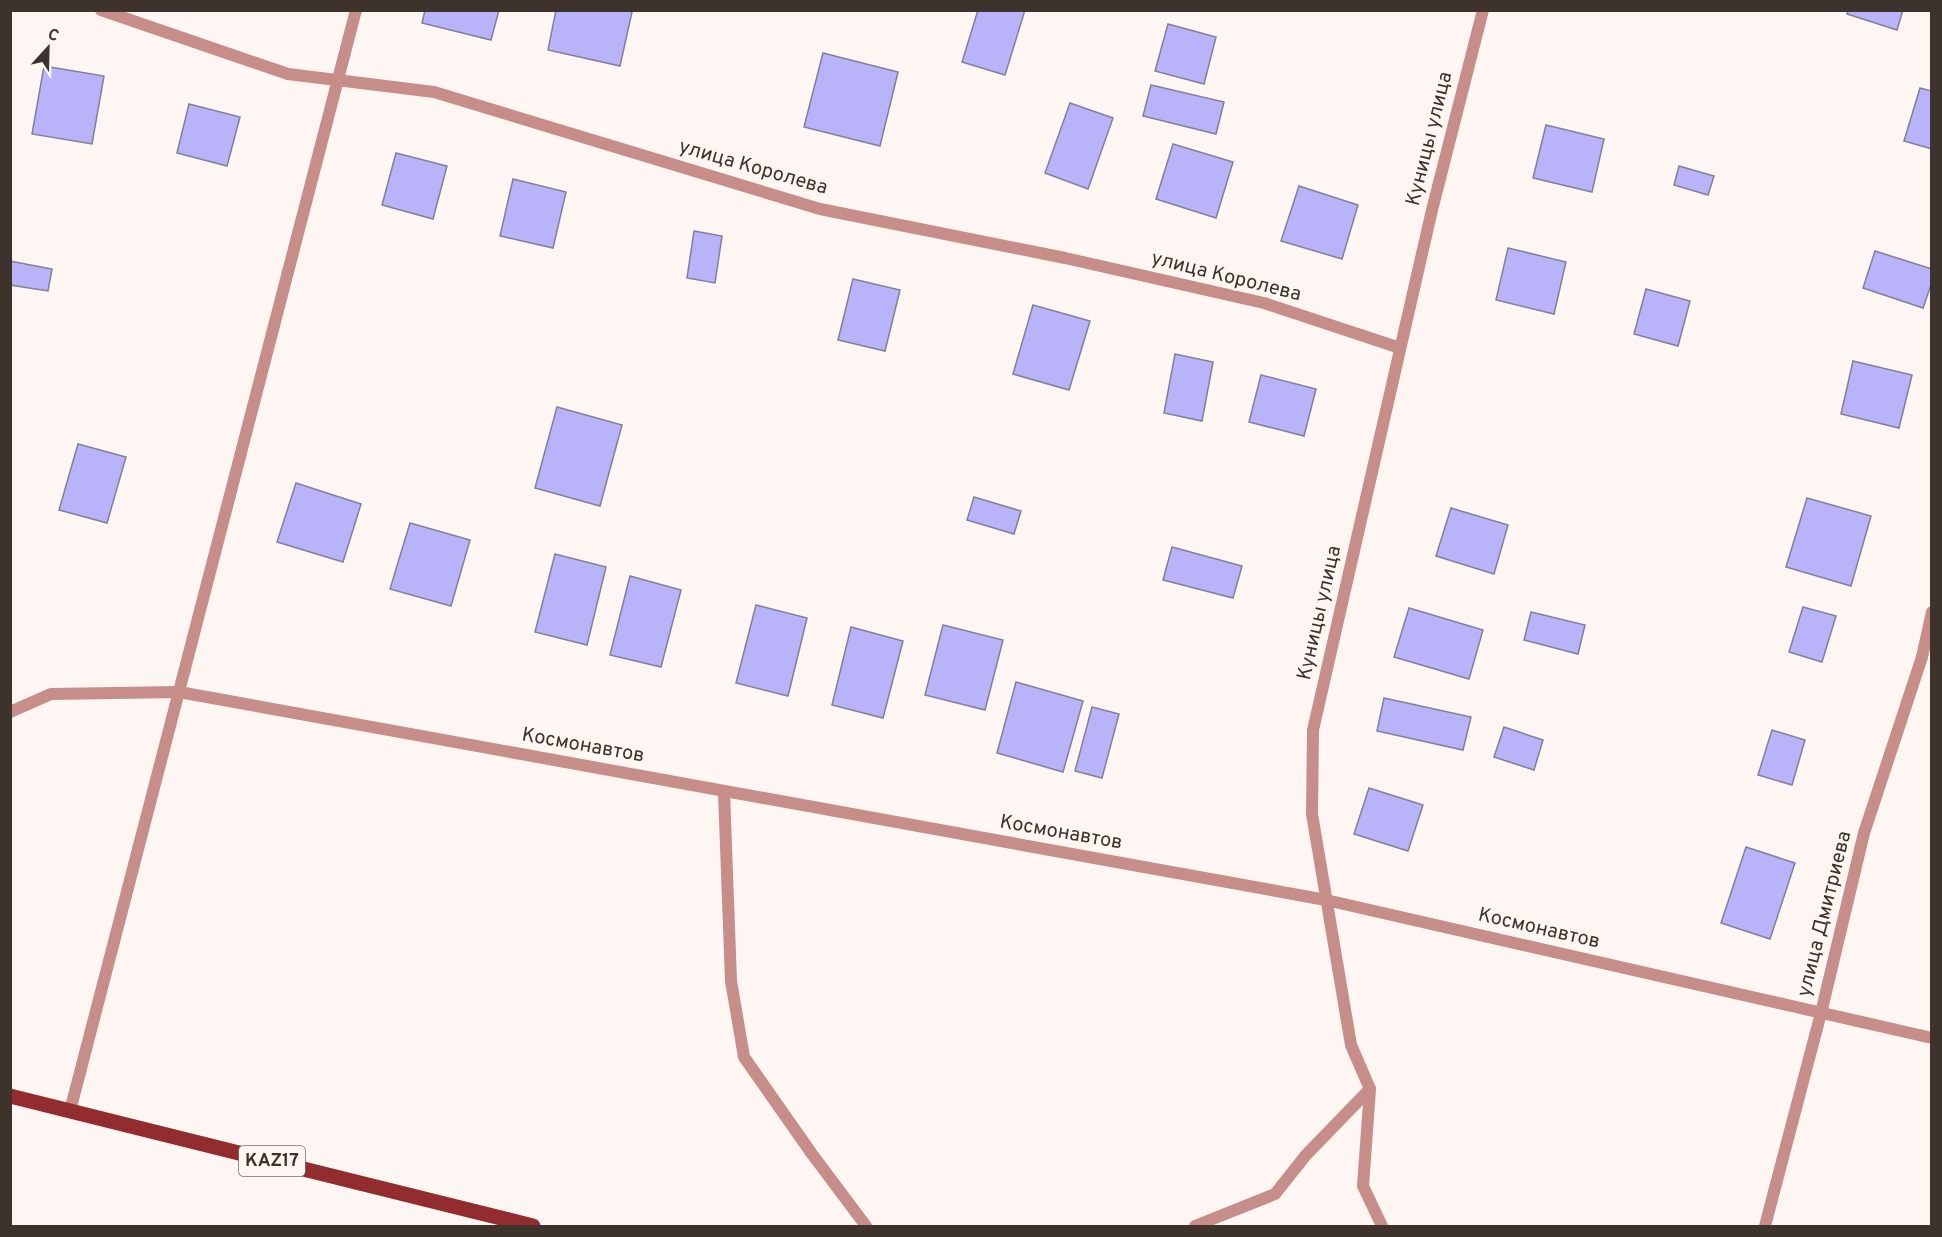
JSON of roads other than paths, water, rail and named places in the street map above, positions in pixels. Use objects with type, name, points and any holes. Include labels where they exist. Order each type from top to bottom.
[{"type":"main road","name":"KAZ17","points":[[10,1096],[533,1227]]},
{"type":"street","name":"улица Королева","points":[[101,10],[288,74],[434,92],[820,209],[1065,258],[1264,303],[1400,348]]},
{"type":"street","points":[[70,1111],[356,10]]},
{"type":"street","name":"Куницы улица","points":[[1382,1227],[1363,1186],[1370,1089],[1351,1045],[1312,814],[1313,730],[1432,210],[1483,10]]},
{"type":"street","name":"улица Дмитриева","points":[[1765,1227],[1821,1013],[1864,833],[1922,657],[1932,612]]},
{"type":"street","name":"Космонавтов","points":[[10,712],[51,694],[179,692],[1326,900],[1932,1038]]},
{"type":"street","points":[[724,792],[731,981],[744,1057],[866,1227]]},
{"type":"street","points":[[1195,1227],[1275,1194],[1306,1155],[1370,1089]]}]
